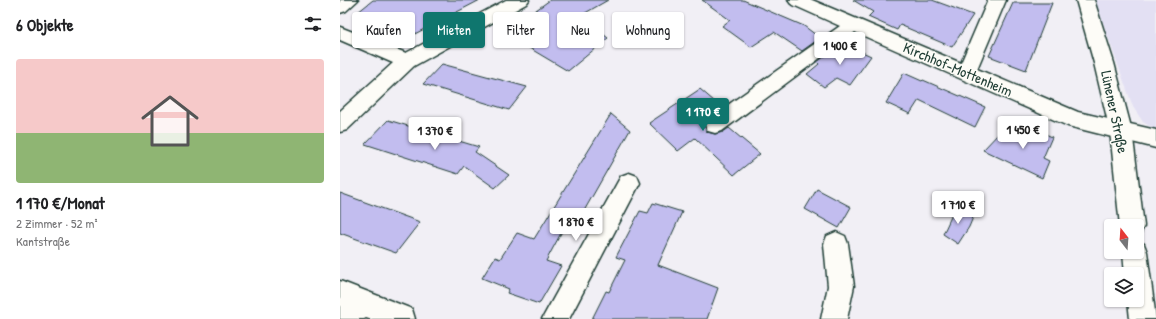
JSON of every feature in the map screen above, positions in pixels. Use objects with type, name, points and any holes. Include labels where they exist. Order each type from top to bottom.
[{"type":"street","points":[[340,6],[349,0]]},
{"type":"street","points":[[340,124],[407,61],[520,0]]},
{"type":"street","name":"Kirchhof-Mottenheim","points":[[796,0],[1075,120],[1156,139]]},
{"type":"street","points":[[966,72],[997,0]]},
{"type":"street","name":"Lünener Straße","points":[[1085,0],[1104,63],[1121,131],[1131,219]]},
{"type":"street","points":[[715,125],[853,25]]},
{"type":"street","points":[[340,33],[407,61]]},
{"type":"street","points":[[556,319],[629,183]]},
{"type":"street","points":[[834,319],[841,286],[836,244]]},
{"type":"street","points":[[1136,259],[1143,319]]},
{"type":"street","points":[[349,305],[402,319]]},
{"type":"shaded area","points":[[1095,0],[1156,0],[1156,130],[1143,122],[1133,107]]},
{"type":"building","points":[[373,0],[480,0],[457,12],[423,12],[423,30],[415,34],[415,12],[358,12]]},
{"type":"building","points":[[550,0],[608,0],[587,12],[557,12],[557,48],[596,48],[568,71],[529,48],[549,48],[549,12],[533,12]]},
{"type":"building","points":[[702,0],[743,0],[804,26],[820,38],[802,51],[774,32],[751,47],[722,26],[730,20]]},
{"type":"building","points":[[853,0],[932,0],[973,15],[952,47],[900,25],[897,30],[868,17],[873,12]]},
{"type":"building","points":[[1013,3],[1052,3],[1026,70],[989,56]]},
{"type":"building","points":[[604,35],[608,38],[604,41]]},
{"type":"building","points":[[845,44],[871,56],[850,85],[836,78],[824,87],[807,74],[819,64],[817,62],[836,48],[840,51]]},
{"type":"building","points":[[442,64],[527,87],[509,110],[423,84]]},
{"type":"building","points":[[904,73],[985,107],[975,127],[919,100],[910,114],[886,103]]},
{"type":"building","points":[[700,89],[722,108],[707,118],[704,124],[707,132],[715,134],[723,132],[729,128],[760,154],[734,175],[695,138],[678,151],[649,123]]},
{"type":"building","points":[[611,114],[630,130],[576,225],[567,222],[546,261],[561,266],[539,304],[507,293],[509,289],[482,278],[495,257],[500,259],[517,233],[534,239]]},
{"type":"building","points":[[388,120],[479,147],[475,152],[509,175],[495,188],[464,166],[458,174],[365,144]]},
{"type":"building","points":[[1024,124],[1052,137],[1043,158],[1049,161],[1042,178],[983,150],[1000,132],[1017,140]]},
{"type":"building","points":[[817,189],[851,207],[839,228],[805,209]]},
{"type":"building","points":[[340,193],[420,222],[396,253],[340,233]]},
{"type":"building","points":[[653,203],[682,212],[658,265],[718,288],[707,319],[592,319],[606,291],[609,292],[625,260],[616,257],[640,211],[648,213]]},
{"type":"building","points":[[956,206],[974,215],[969,227],[958,244],[943,234]]}]
